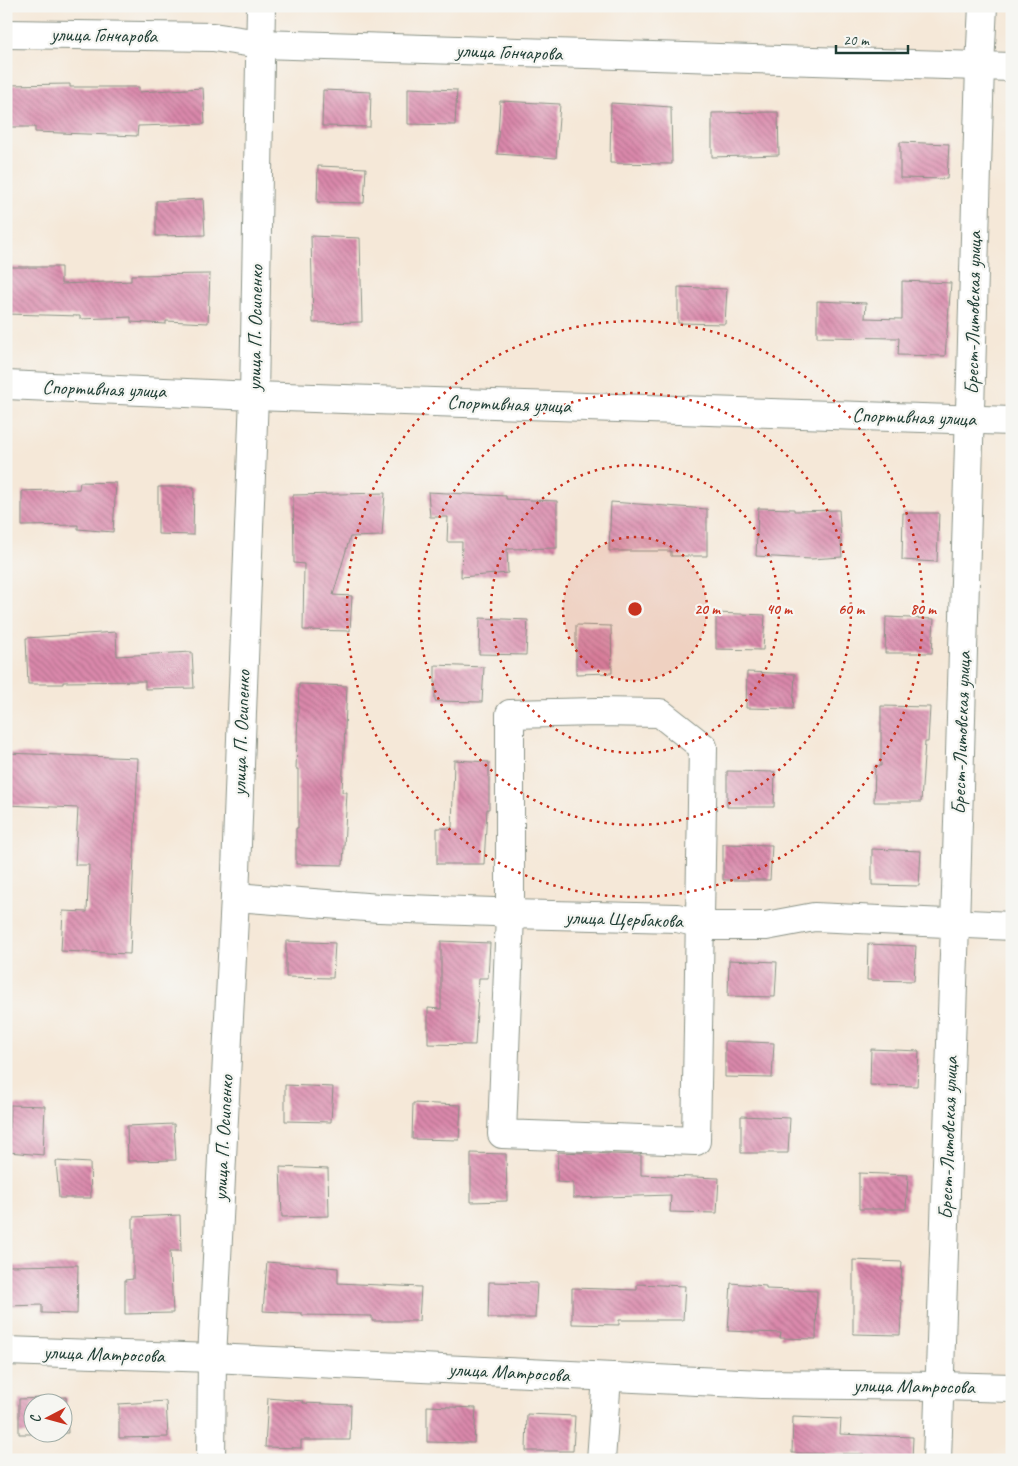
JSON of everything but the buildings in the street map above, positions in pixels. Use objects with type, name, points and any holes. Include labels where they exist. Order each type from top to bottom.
[{"type":"street","name":"улица П. Осипенко","points":[[210,1460],[212,1358],[235,897],[254,396],[262,6]]},
{"type":"street","name":"Брест-Литовская улица","points":[[937,1460],[983,6]]},
{"type":"street","name":"улица Гончарова","points":[[6,34],[213,37],[260,44],[1012,67]]},
{"type":"street","name":"Спортивная улица","points":[[6,385],[254,396],[1012,421]]},
{"type":"street","points":[[660,713],[703,747],[696,1141],[502,1134],[510,914],[510,714],[660,713]]},
{"type":"street","name":"улица Щербакова","points":[[235,897],[379,908],[510,914],[677,918],[712,926],[766,926],[814,917],[955,925],[1012,926]]},
{"type":"street","name":"улица Матросова","points":[[6,1351],[212,1358],[761,1384],[1012,1388]]},
{"type":"street","points":[[601,1460],[607,1377]]}]
